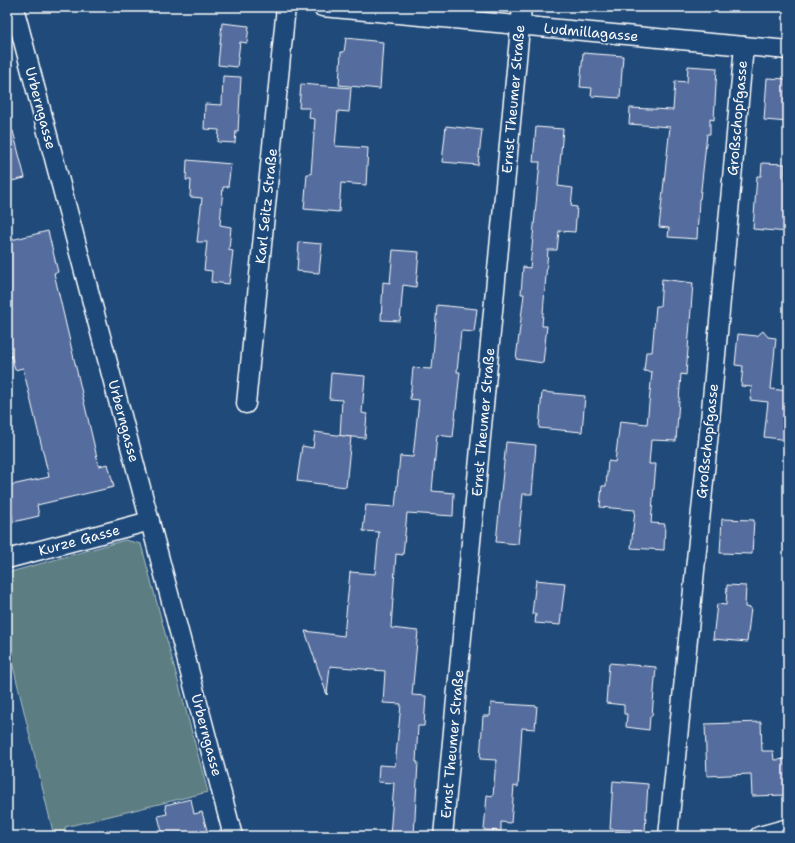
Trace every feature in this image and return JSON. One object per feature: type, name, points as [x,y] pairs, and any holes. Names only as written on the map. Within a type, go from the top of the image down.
[{"type":"street","name":"Urberngasse","points":[[14,7],[233,836]]},
{"type":"street","name":"Karl Seitz Straße","points":[[246,404],[286,7]]},
{"type":"street","name":"Ludmillagasse","points":[[322,7],[788,50]]},
{"type":"street","name":"Ernst Theumer Straße","points":[[444,836],[522,7]]},
{"type":"street","name":"Großschopfgasse","points":[[668,836],[709,432],[744,46]]},
{"type":"street","name":"Kurze Gasse","points":[[7,559],[150,521]]},
{"type":"street","points":[[759,836],[788,828]]},
{"type":"green space","points":[[125,540],[141,544],[208,792],[65,827],[67,836],[54,836],[7,641],[7,573]]},
{"type":"building","points":[[222,23],[249,26],[247,43],[240,42],[237,67],[218,65]]},
{"type":"building","points":[[346,38],[383,42],[380,89],[339,85],[341,52],[344,52]]},
{"type":"building","points":[[583,53],[623,56],[620,98],[591,96],[592,88],[580,87]]},
{"type":"building","points":[[688,66],[717,68],[714,120],[710,119],[710,134],[707,134],[699,199],[697,239],[668,237],[669,228],[659,227],[670,127],[629,124],[630,108],[673,110],[675,81],[687,82]]},
{"type":"building","points":[[223,76],[241,77],[238,131],[236,131],[235,143],[218,142],[219,130],[204,129],[205,104],[222,105]]},
{"type":"building","points":[[767,78],[788,79],[788,122],[764,120]]},
{"type":"building","points":[[301,84],[351,88],[349,112],[338,111],[335,146],[368,148],[366,185],[341,183],[339,212],[304,209],[307,174],[311,174],[315,119],[309,118],[310,108],[299,108]]},
{"type":"building","points":[[446,126],[482,130],[478,165],[442,162]]},
{"type":"building","points":[[536,127],[563,129],[558,186],[573,188],[571,206],[577,207],[575,232],[559,231],[557,250],[548,250],[542,326],[547,326],[543,363],[516,359],[524,294],[521,294],[523,267],[530,268],[540,162],[533,162]]},
{"type":"building","points":[[7,131],[13,131],[25,178],[7,182]]},
{"type":"building","points":[[187,160],[231,164],[228,187],[223,187],[220,225],[231,227],[229,250],[233,251],[229,284],[211,282],[212,271],[204,270],[207,242],[197,242],[202,198],[190,197],[191,180],[186,180]]},
{"type":"building","points":[[762,163],[785,164],[784,179],[788,179],[788,232],[753,229],[757,176],[761,176]]},
{"type":"building","points":[[48,231],[58,272],[54,273],[99,466],[108,464],[114,487],[37,505],[39,516],[13,522],[7,486],[49,477],[23,368],[15,370],[7,338],[7,241]]},
{"type":"building","points":[[299,242],[322,244],[319,273],[297,271]]},
{"type":"building","points":[[393,250],[419,252],[416,287],[403,285],[400,321],[381,320],[383,282],[390,283]]},
{"type":"building","points":[[662,279],[693,283],[686,375],[681,374],[676,441],[651,440],[649,464],[656,464],[651,523],[665,524],[664,550],[631,548],[635,510],[600,507],[602,486],[606,486],[608,461],[615,462],[620,421],[647,424],[652,372],[644,371],[646,352],[652,352],[656,306],[660,306]]},
{"type":"building","points":[[437,305],[477,309],[474,332],[461,331],[457,372],[460,372],[453,437],[437,435],[432,491],[454,493],[453,516],[407,513],[403,555],[396,554],[391,628],[418,631],[412,695],[426,696],[424,726],[418,726],[416,762],[418,762],[414,836],[390,836],[394,783],[378,782],[379,765],[395,766],[401,704],[383,703],[385,671],[330,666],[327,695],[305,631],[344,636],[350,572],[375,574],[379,532],[363,531],[366,505],[395,507],[400,456],[413,457],[419,400],[410,399],[413,368],[432,369]]},
{"type":"building","points":[[763,331],[768,337],[776,338],[771,389],[788,391],[788,440],[764,437],[768,402],[750,400],[752,387],[741,386],[743,366],[735,365],[738,334],[757,336]]},
{"type":"building","points":[[331,373],[365,376],[362,413],[367,414],[365,438],[340,436],[342,400],[329,399]]},
{"type":"building","points":[[542,392],[585,396],[582,432],[539,428]]},
{"type":"building","points":[[315,432],[351,437],[346,487],[297,481],[302,446],[313,448]]},
{"type":"building","points":[[506,442],[536,445],[532,494],[523,494],[518,544],[496,542]]},
{"type":"building","points":[[722,519],[754,520],[752,554],[720,553]]},
{"type":"building","points":[[536,580],[565,583],[560,625],[535,623],[536,614],[532,614]]},
{"type":"building","points":[[727,585],[746,586],[745,607],[751,608],[747,642],[713,639],[717,604],[726,605]]},
{"type":"building","points":[[609,663],[656,667],[652,716],[650,716],[649,730],[626,727],[627,714],[624,714],[624,705],[606,703]]},
{"type":"building","points":[[491,703],[537,706],[535,729],[522,728],[518,787],[514,786],[511,823],[501,822],[501,831],[484,830],[487,795],[493,796],[496,760],[480,759],[483,716],[490,716]]},
{"type":"building","points":[[761,722],[762,751],[773,751],[774,760],[788,759],[788,795],[752,796],[751,774],[707,776],[705,724]]},
{"type":"building","points":[[613,781],[648,784],[645,831],[610,829]]},
{"type":"building","points":[[191,799],[194,814],[202,812],[207,830],[205,831],[206,836],[163,836],[158,816],[167,814],[165,805]]}]
